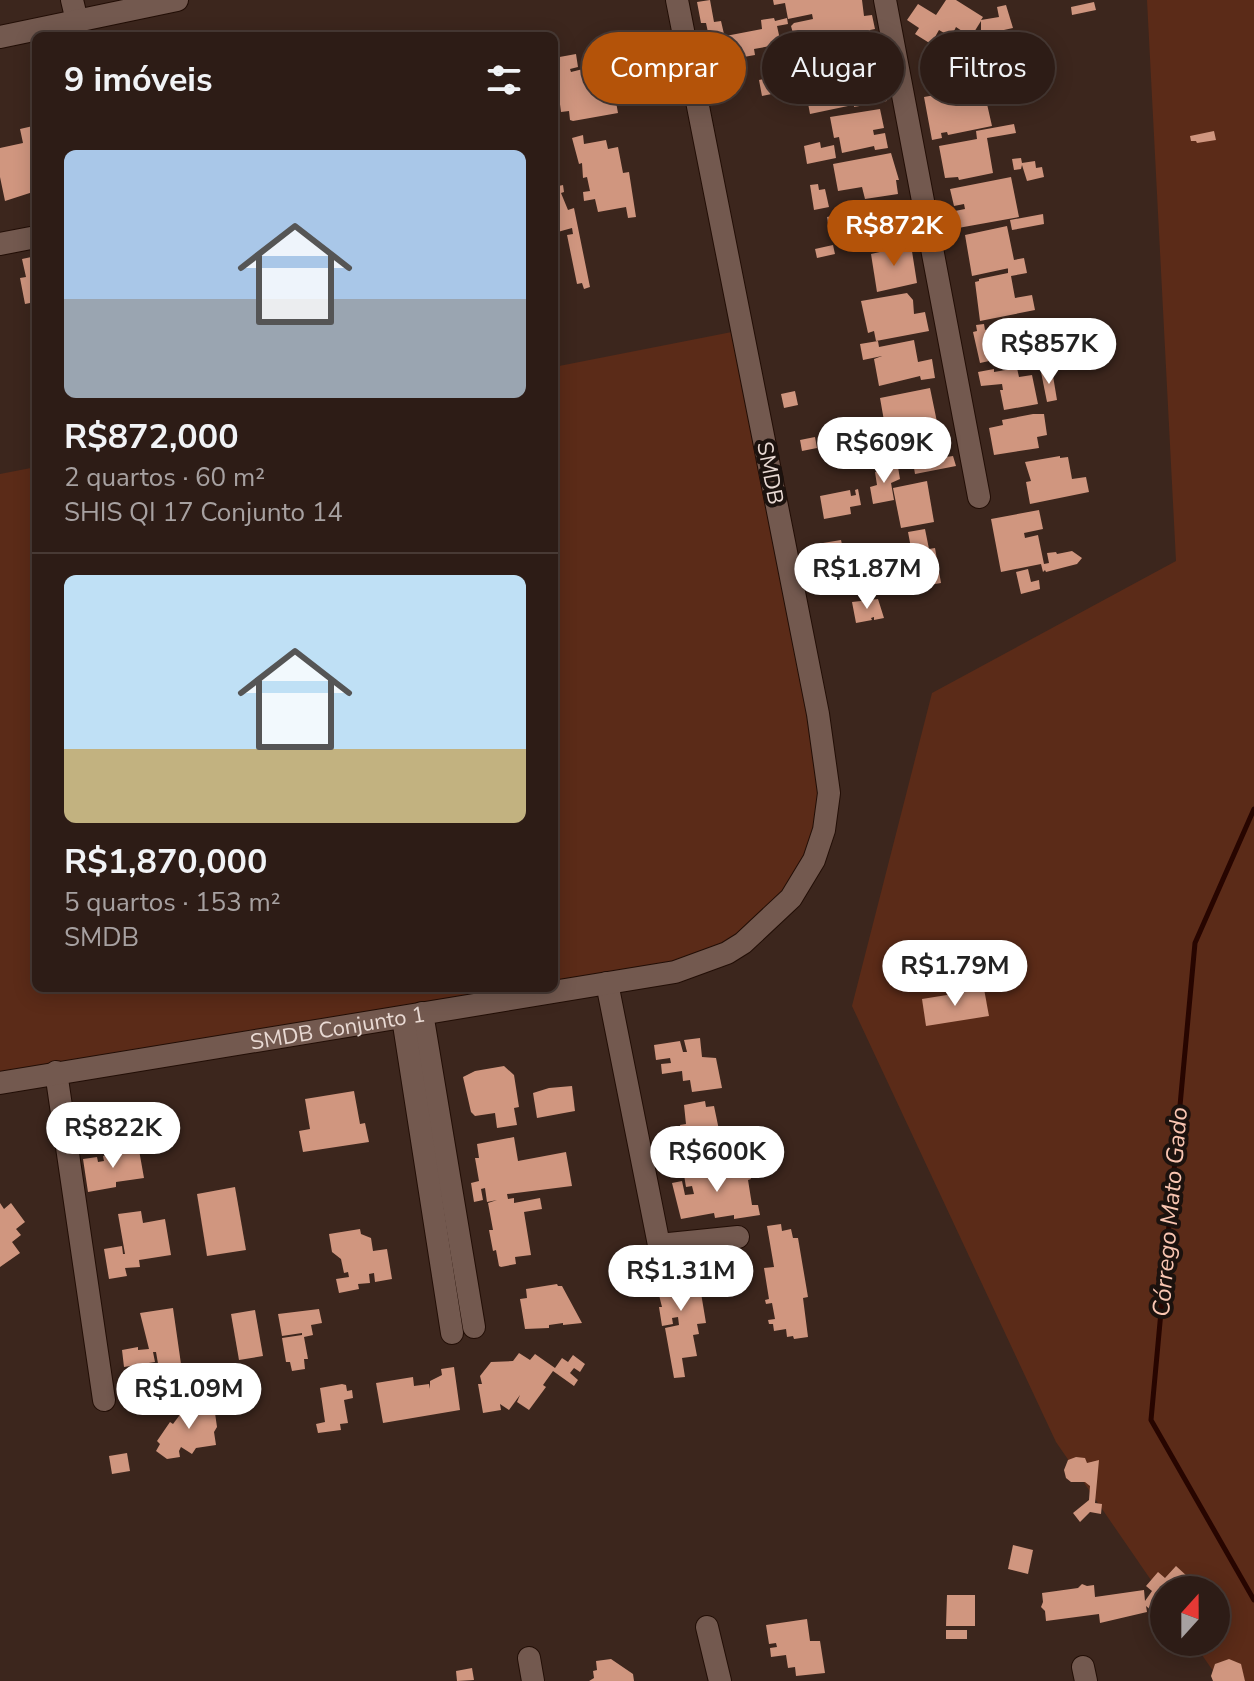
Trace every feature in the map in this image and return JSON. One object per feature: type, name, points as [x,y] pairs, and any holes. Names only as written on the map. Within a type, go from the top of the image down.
[{"type":"street","points":[[0,37],[74,10],[177,0]]},
{"type":"street","name":"SMDB","points":[[675,972],[727,953],[743,943],[791,898],[814,860],[824,830],[829,793],[818,714],[677,0]]},
{"type":"street","points":[[885,0],[979,497]]},
{"type":"street","points":[[0,244],[32,238]]},
{"type":"street","name":"SMDB Conjunto 1","points":[[558,991],[675,972]]},
{"type":"street","points":[[607,983],[659,1245],[738,1237]]},
{"type":"street","name":"SMDB Conjunto 1","points":[[0,1083],[554,992]]},
{"type":"street","points":[[413,1016],[463,1330]]},
{"type":"street","points":[[56,1072],[104,1400]]},
{"type":"street","points":[[707,1627],[720,1681]]},
{"type":"street","points":[[529,1658],[533,1681]]},
{"type":"shaded area","points":[[1147,0],[1254,0],[1254,1681],[1220,1681],[1203,1656],[1230,1656],[1230,1576],[1150,1576],[1150,1579],[1056,1442],[852,1006],[932,693],[1176,561]]},
{"type":"shaded area","points":[[742,330],[829,793],[817,849],[803,879],[781,907],[748,939],[715,958],[675,972],[558,991],[558,366]]},
{"type":"shaded area","points":[[32,468],[32,992],[553,992],[0,1083],[0,474]]},
{"type":"building","points":[[710,0],[714,22],[721,21],[724,32],[708,32],[706,23],[701,23],[697,2]]},
{"type":"building","points":[[773,0],[862,0],[864,16],[872,15],[875,29],[870,32],[793,32],[791,26],[794,23],[813,19],[812,14],[788,19],[785,3],[774,5]]},
{"type":"building","points":[[946,0],[956,0],[983,17],[981,20],[999,17],[997,7],[1006,5],[1013,28],[981,32],[981,21],[974,32],[964,32],[956,27],[954,32],[920,32],[920,37],[915,34],[919,28],[907,20],[918,4],[936,15]]},
{"type":"building","points":[[1094,2],[1096,10],[1072,15],[1071,7]]},
{"type":"building","points":[[787,18],[788,24],[777,26],[778,32],[762,32],[762,48],[754,49],[755,55],[746,57],[746,32],[762,29],[761,20]]},
{"type":"building","points":[[576,54],[578,67],[570,69],[571,72],[582,69],[582,104],[616,104],[618,113],[570,120],[569,111],[561,112],[558,57]]},
{"type":"building","points":[[808,104],[848,104],[848,106],[810,114]]},
{"type":"building","points":[[925,104],[987,104],[992,126],[948,135],[947,132],[941,133],[942,138],[932,140]]},
{"type":"building","points":[[880,109],[884,128],[873,130],[874,135],[885,133],[888,148],[875,150],[874,146],[842,153],[839,137],[834,138],[830,117]]},
{"type":"building","points":[[1014,124],[1016,133],[987,138],[993,173],[959,180],[958,177],[945,178],[939,146],[977,139],[976,131]]},
{"type":"building","points":[[32,126],[32,192],[5,201],[0,177],[0,148],[23,143],[20,129]]},
{"type":"building","points":[[1214,131],[1216,140],[1191,141],[1190,136]]},
{"type":"building","points":[[583,135],[584,144],[606,140],[608,149],[618,147],[623,173],[629,172],[636,217],[628,218],[626,207],[598,212],[595,199],[584,201],[583,192],[590,191],[587,177],[583,178],[582,163],[579,164],[572,138]]},
{"type":"building","points":[[820,142],[821,148],[834,145],[836,158],[807,164],[804,146]]},
{"type":"building","points":[[891,153],[899,180],[896,180],[898,194],[865,199],[862,187],[838,191],[833,164]]},
{"type":"building","points":[[1021,158],[1022,163],[1035,161],[1036,168],[1042,167],[1044,177],[1027,181],[1022,165],[1021,169],[1014,170],[1012,159]]},
{"type":"building","points":[[1011,177],[1019,217],[958,228],[955,211],[965,209],[964,204],[954,206],[950,189]]},
{"type":"building","points":[[818,184],[819,190],[825,189],[829,207],[814,210],[810,185]]},
{"type":"building","points":[[563,185],[564,192],[561,193],[568,210],[574,208],[590,287],[584,289],[582,283],[577,284],[567,235],[573,234],[572,228],[558,232],[558,186]]},
{"type":"building","points":[[900,203],[903,219],[898,220],[899,227],[906,226],[908,238],[873,244],[871,236],[878,232],[841,239],[839,232],[830,234],[827,217],[851,212],[854,227],[859,227],[856,212]]},
{"type":"building","points":[[1043,214],[1044,224],[1012,230],[1010,220]]},
{"type":"building","points":[[1007,226],[1014,260],[1024,258],[1027,273],[1011,276],[1015,298],[1032,295],[1035,310],[980,321],[975,282],[1008,273],[1008,268],[972,276],[965,235]]},
{"type":"building","points":[[833,245],[835,254],[817,258],[815,249]]},
{"type":"building","points":[[911,245],[917,283],[877,292],[871,254]]},
{"type":"building","points":[[32,257],[32,318],[30,303],[25,304],[20,278],[26,277],[22,259]]},
{"type":"building","points":[[907,293],[913,300],[914,314],[925,312],[929,331],[876,341],[874,331],[868,333],[861,301]]},
{"type":"building","points":[[1024,322],[1036,324],[1037,328],[1032,330],[1036,332],[1040,350],[980,363],[973,332],[977,331],[976,325],[984,324],[985,330]]},
{"type":"building","points":[[914,340],[918,362],[932,359],[935,378],[921,380],[920,376],[879,386],[874,359],[882,356],[863,360],[860,344],[878,341],[879,347]]},
{"type":"building","points":[[1017,368],[1019,377],[1032,375],[1038,404],[1004,410],[1000,390],[1003,390],[1002,384],[981,386],[978,372]]},
{"type":"building","points":[[1052,370],[1057,400],[1047,402],[1041,372]]},
{"type":"building","points":[[930,388],[937,422],[890,435],[889,431],[886,432],[880,398]]},
{"type":"building","points":[[795,391],[798,405],[784,408],[781,394]]},
{"type":"building","points":[[1044,414],[1047,435],[1037,437],[1039,448],[994,455],[989,428],[1003,425],[1002,420]]},
{"type":"building","points":[[879,425],[881,436],[858,440],[856,429]]},
{"type":"building","points":[[939,436],[946,457],[953,456],[956,466],[915,474],[911,450],[915,450],[913,441]]},
{"type":"building","points":[[815,437],[817,448],[802,451],[800,440]]},
{"type":"building","points":[[1068,457],[1072,479],[1086,477],[1089,492],[1030,504],[1026,482],[1031,481],[1025,462]]},
{"type":"building","points":[[898,467],[900,479],[891,483],[894,500],[873,504],[870,487],[877,485],[875,472]]},
{"type":"building","points":[[927,481],[934,522],[901,528],[893,488]]},
{"type":"building","points":[[858,489],[861,505],[850,507],[851,514],[824,519],[820,496],[850,490],[851,496],[856,495],[855,490]]},
{"type":"building","points":[[1039,510],[1043,529],[1024,533],[1025,538],[1038,535],[1044,564],[1049,563],[1047,553],[1072,551],[1082,558],[1077,564],[1046,572],[1043,572],[1041,564],[1001,572],[991,519]]},
{"type":"building","points":[[925,529],[929,549],[935,548],[941,583],[900,590],[893,553],[906,548],[906,551],[916,549],[911,548],[908,532]]},
{"type":"building","points":[[841,540],[844,553],[825,556],[823,543]]},
{"type":"building","points":[[882,552],[885,566],[873,568],[871,554]]},
{"type":"building","points":[[1028,569],[1031,582],[1039,580],[1040,589],[1021,594],[1016,572]]},
{"type":"building","points":[[878,599],[884,618],[874,620],[874,617],[856,623],[852,602]]},
{"type":"building","points":[[984,989],[989,1016],[926,1026],[922,999]]},
{"type":"building","points":[[700,1038],[702,1057],[716,1058],[722,1088],[692,1092],[690,1080],[683,1081],[682,1071],[662,1074],[661,1064],[671,1063],[670,1058],[656,1060],[654,1045],[680,1041],[683,1052],[687,1052],[684,1040]]},
{"type":"building","points":[[504,1066],[514,1075],[519,1107],[514,1108],[517,1125],[497,1128],[495,1113],[475,1116],[471,1112],[463,1077],[475,1071]]},
{"type":"building","points":[[572,1086],[575,1111],[537,1118],[533,1093]]},
{"type":"building","points":[[354,1091],[360,1124],[365,1123],[369,1142],[303,1152],[299,1131],[310,1129],[305,1099]]},
{"type":"building","points":[[705,1101],[706,1107],[714,1106],[719,1130],[735,1127],[737,1137],[742,1136],[744,1147],[704,1155],[688,1152],[688,1155],[664,1159],[660,1132],[673,1129],[674,1136],[682,1134],[680,1125],[686,1124],[684,1105]]},
{"type":"building","points":[[514,1137],[518,1161],[566,1152],[572,1186],[507,1194],[508,1199],[514,1198],[514,1203],[540,1198],[542,1209],[524,1212],[531,1255],[515,1257],[516,1264],[501,1267],[496,1250],[493,1251],[489,1230],[493,1230],[488,1203],[497,1200],[487,1202],[485,1188],[481,1189],[483,1200],[474,1202],[471,1183],[479,1181],[475,1158],[479,1158],[477,1144]]},
{"type":"building","points":[[127,1147],[128,1152],[139,1150],[144,1178],[116,1182],[116,1187],[88,1192],[83,1159],[97,1157],[98,1162],[104,1161],[103,1156],[120,1153],[119,1148]]},
{"type":"building","points":[[749,1164],[752,1205],[758,1205],[760,1215],[734,1219],[734,1215],[715,1218],[714,1213],[681,1219],[672,1183],[682,1181],[685,1195],[694,1194],[692,1186],[686,1187],[684,1175]]},
{"type":"building","points":[[235,1187],[246,1250],[207,1256],[197,1194]]},
{"type":"building","points":[[0,1203],[4,1209],[11,1203],[25,1222],[16,1229],[21,1235],[12,1242],[20,1253],[0,1267]]},
{"type":"building","points":[[141,1211],[143,1223],[165,1219],[171,1255],[139,1260],[140,1267],[125,1268],[127,1276],[109,1279],[104,1249],[122,1246],[125,1254],[118,1214]]},
{"type":"building","points":[[781,1224],[782,1231],[791,1229],[793,1238],[798,1238],[808,1297],[803,1298],[808,1337],[787,1337],[786,1329],[774,1331],[773,1324],[769,1324],[768,1320],[775,1319],[772,1303],[766,1304],[765,1300],[769,1299],[764,1268],[774,1267],[767,1226]]},
{"type":"building","points":[[360,1229],[361,1234],[371,1238],[373,1251],[387,1249],[392,1279],[375,1282],[374,1273],[369,1274],[370,1283],[358,1284],[359,1289],[339,1293],[336,1279],[349,1277],[348,1272],[344,1273],[341,1259],[332,1252],[329,1234]]},
{"type":"building","points":[[700,1265],[702,1274],[698,1275],[706,1323],[697,1324],[699,1334],[693,1335],[697,1356],[682,1358],[685,1377],[674,1378],[665,1328],[679,1325],[678,1317],[672,1318],[673,1324],[662,1326],[659,1307],[662,1307],[654,1275],[671,1272],[672,1278],[680,1276],[678,1268]]},
{"type":"building","points":[[557,1284],[562,1286],[582,1323],[525,1329],[520,1299],[527,1298],[526,1289]]},
{"type":"building","points":[[173,1308],[182,1371],[160,1375],[156,1352],[153,1352],[155,1362],[124,1367],[122,1350],[138,1347],[138,1350],[149,1349],[140,1313]]},
{"type":"building","points":[[319,1309],[322,1323],[311,1325],[313,1335],[304,1337],[308,1359],[304,1359],[305,1369],[292,1371],[290,1362],[286,1362],[282,1338],[302,1333],[282,1336],[278,1314]]},
{"type":"building","points":[[255,1310],[263,1356],[239,1360],[231,1314]]},
{"type":"building","points":[[519,1353],[530,1360],[535,1354],[555,1368],[562,1358],[568,1362],[573,1355],[585,1364],[580,1372],[574,1368],[570,1373],[578,1380],[574,1386],[553,1371],[543,1385],[546,1387],[529,1410],[517,1402],[520,1395],[509,1410],[500,1404],[501,1410],[483,1413],[478,1384],[482,1384],[480,1376],[491,1362],[513,1361]]},
{"type":"building","points":[[454,1367],[460,1410],[383,1423],[376,1383],[413,1377],[414,1386],[429,1384],[430,1389],[430,1381],[442,1375],[441,1369]]},
{"type":"building","points":[[346,1385],[347,1391],[352,1390],[353,1398],[344,1400],[348,1423],[340,1424],[341,1430],[318,1433],[316,1424],[325,1422],[320,1388]]},
{"type":"building","points":[[209,1402],[210,1407],[214,1406],[216,1445],[196,1448],[192,1454],[181,1447],[180,1457],[167,1459],[156,1451],[160,1444],[157,1441],[170,1422],[173,1424],[179,1416],[178,1409]]},
{"type":"building","points":[[127,1453],[130,1471],[112,1474],[109,1456]]},
{"type":"building","points":[[1085,1458],[1087,1463],[1099,1460],[1095,1503],[1102,1504],[1101,1514],[1090,1512],[1080,1522],[1073,1513],[1089,1500],[1090,1486],[1085,1482],[1071,1482],[1064,1470],[1068,1460]]},
{"type":"building","points":[[1013,1545],[1033,1550],[1028,1574],[1008,1569]]},
{"type":"building","points":[[1176,1566],[1187,1576],[1167,1576]]},
{"type":"building","points":[[1082,1584],[1094,1585],[1095,1597],[1144,1590],[1145,1601],[1150,1594],[1150,1609],[1146,1606],[1147,1612],[1100,1623],[1099,1614],[1046,1621],[1045,1611],[1041,1607],[1042,1593],[1078,1588]]},
{"type":"building","points":[[947,1595],[975,1595],[975,1626],[946,1626]]},
{"type":"building","points":[[807,1619],[810,1641],[820,1641],[825,1673],[796,1676],[795,1667],[788,1668],[786,1655],[771,1657],[770,1648],[777,1647],[776,1643],[769,1644],[766,1625]]},
{"type":"building","points":[[946,1630],[967,1630],[967,1639],[946,1639]]},
{"type":"building","points":[[611,1659],[633,1674],[634,1681],[589,1681],[594,1678],[593,1671],[597,1670],[596,1661]]},
{"type":"building","points":[[1229,1659],[1241,1664],[1245,1681],[1213,1681],[1211,1676],[1215,1664]]},
{"type":"building","points":[[472,1668],[474,1680],[457,1681],[456,1671]]},
{"type":"waterway","name":"Córrego Mato Gado","points":[[1254,809],[1195,943],[1151,1420],[1254,1600]]}]
